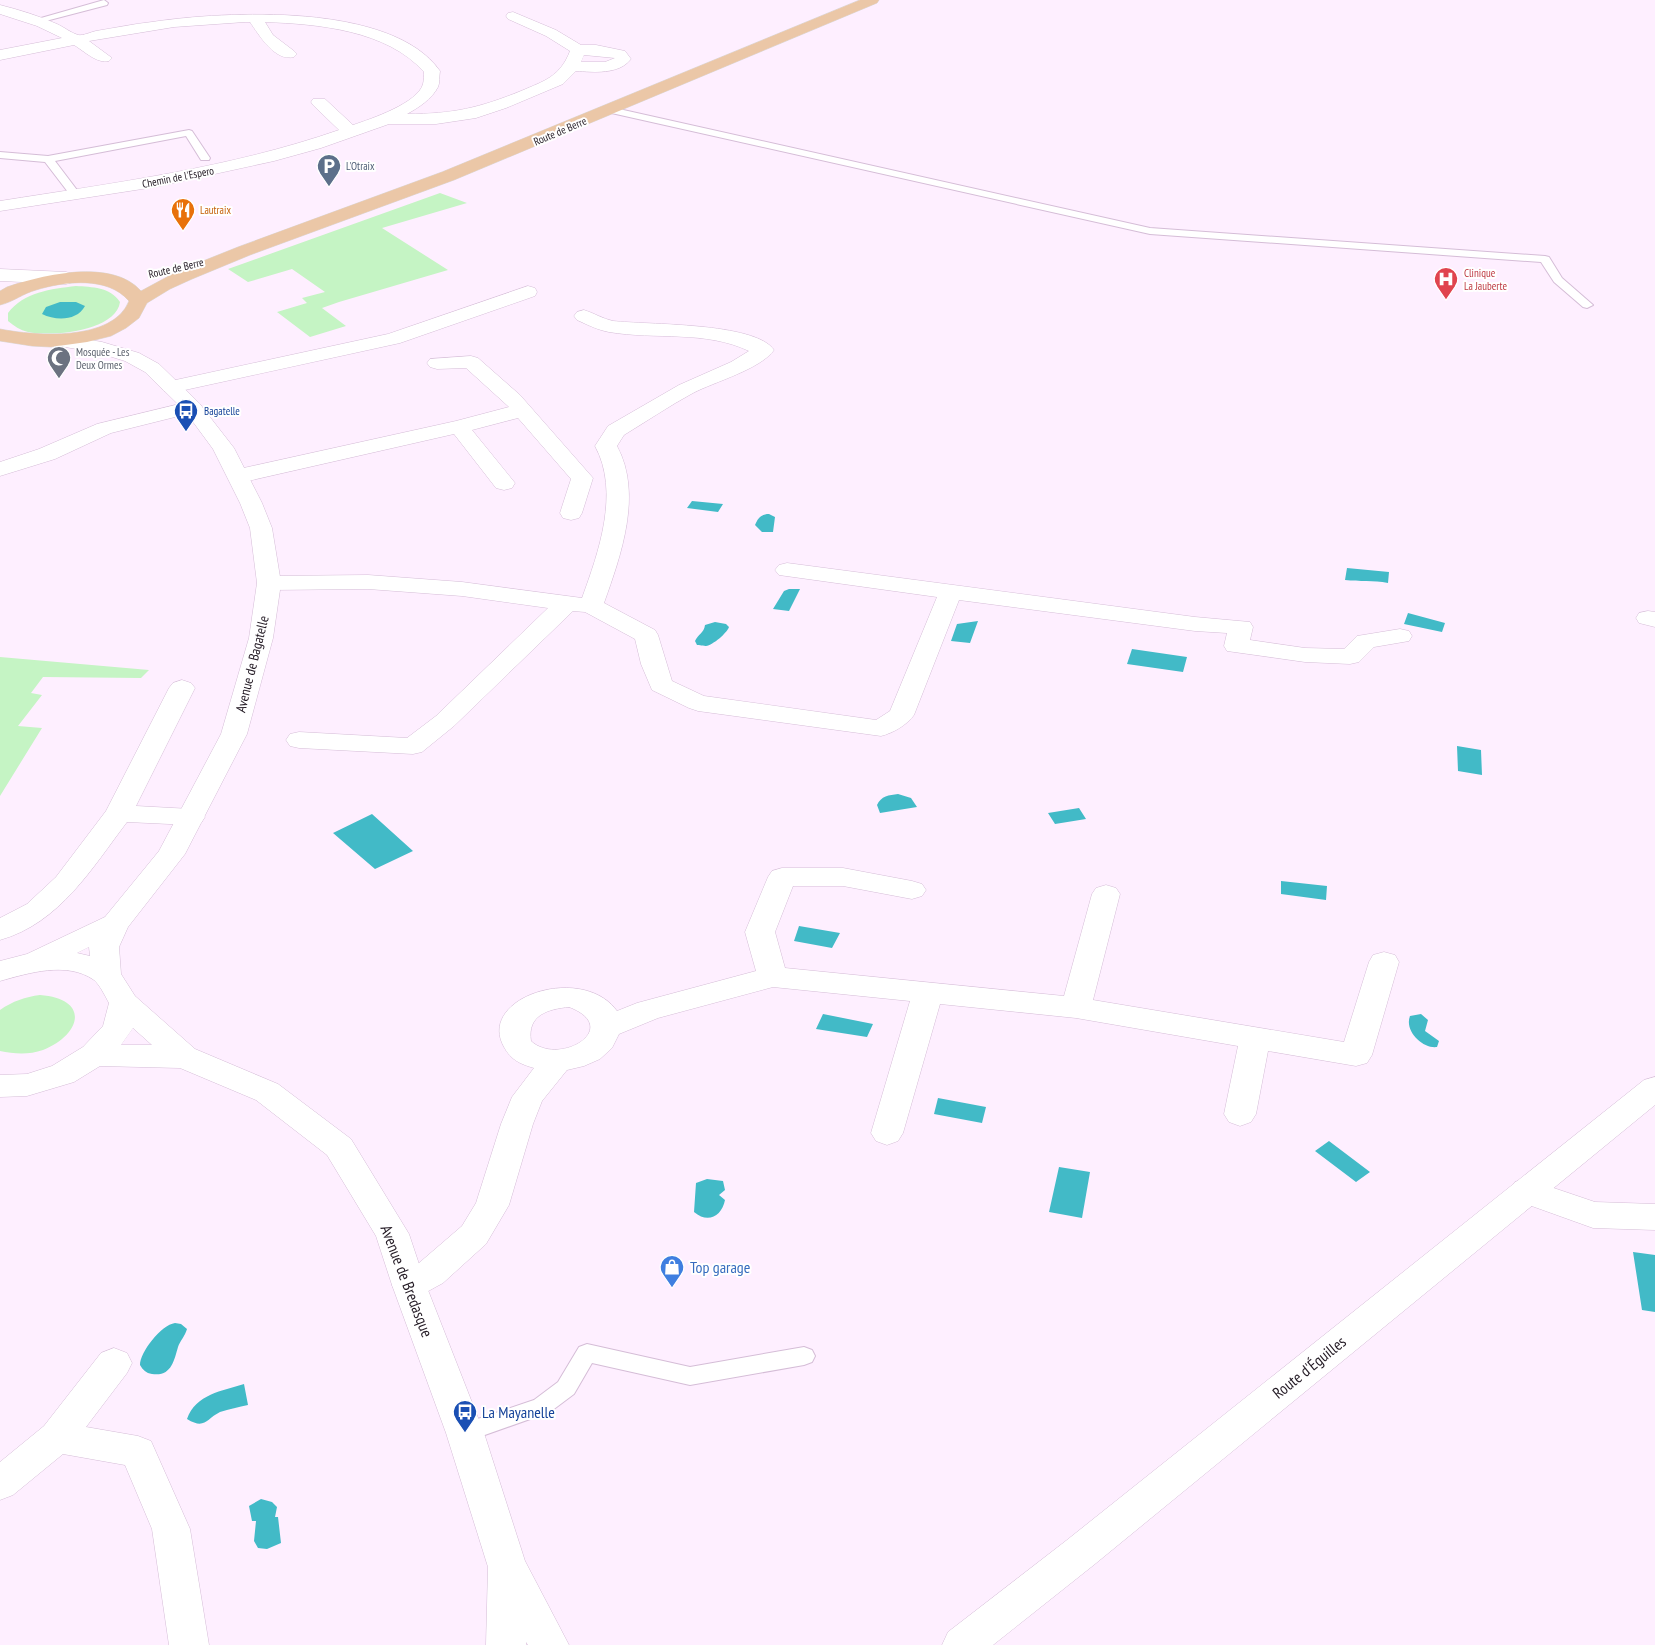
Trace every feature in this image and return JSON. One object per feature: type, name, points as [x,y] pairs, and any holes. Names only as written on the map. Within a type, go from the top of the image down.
[{"type":"main road","name":"Route de Berre","points":[[139,300],[166,283],[244,251],[448,176],[872,0]]},
{"type":"main road","name":"Route de Berre","points":[[107,280],[142,276],[244,251]]},
{"type":"main road","points":[[0,299],[21,288],[66,278],[107,280],[124,284],[134,292],[139,300],[133,313],[117,325],[91,335],[61,341],[20,340],[0,343]]},
{"type":"main road","points":[[0,335],[20,340]]},
{"type":"street","points":[[0,8],[38,20],[80,40],[104,58]]},
{"type":"street","points":[[253,12],[268,38],[289,54]]},
{"type":"street","name":"Chemin de l'Espero","points":[[0,54],[163,24],[234,18],[253,12],[347,27],[376,35],[404,46],[424,60],[432,71],[431,86],[415,103],[387,119],[351,132],[274,156],[155,182],[0,206]]},
{"type":"street","points":[[514,16],[551,32],[578,50],[611,51],[620,54],[623,59],[616,65],[604,67],[572,66]]},
{"type":"street","name":"Chemin de l'Espero","points":[[387,119],[436,119],[476,113],[500,105],[557,81],[572,66],[578,50]]},
{"type":"street","points":[[319,102],[351,132]]},
{"type":"street","name":"Chemin de l'Espero","points":[[415,103],[476,113]]},
{"type":"street","points":[[1,279],[66,278]]},
{"type":"street","points":[[172,386],[393,339],[528,292]]},
{"type":"street","points":[[584,316],[607,325],[715,334],[749,342],[764,350],[738,366],[686,389],[616,430],[606,446],[614,459],[618,480],[615,522],[604,569],[591,606]]},
{"type":"street","name":"Avenue de Bagatelle","points":[[117,325],[120,340],[132,357]]},
{"type":"street","name":"Avenue de Bagatelle","points":[[61,341],[102,348],[132,357],[152,368],[192,407],[223,448],[239,476],[261,528],[269,583],[261,638],[234,734],[172,854],[115,924],[104,947],[106,974]]},
{"type":"street","points":[[437,363],[472,362],[513,399],[582,478],[571,514]]},
{"type":"street","points":[[0,468],[47,454],[104,428],[192,407]]},
{"type":"street","points":[[239,476],[459,427],[522,410]]},
{"type":"street","points":[[459,427],[504,484]]},
{"type":"street","points":[[786,570],[1195,624],[1241,627],[1236,646],[1305,655],[1350,656],[1366,641],[1400,636]]},
{"type":"street","points":[[269,583],[368,582],[462,589],[591,606],[646,635],[653,664],[661,685],[698,703],[881,728],[901,715],[951,591]]},
{"type":"street","points":[[298,740],[413,746],[445,721],[566,604]]},
{"type":"street","points":[[0,930],[37,911],[66,883],[119,813],[182,688]]},
{"type":"street","points":[[119,813],[191,817]]},
{"type":"street","points":[[773,977],[760,932],[782,877],[842,877],[912,890]]},
{"type":"street","points":[[1076,1008],[1106,894]]},
{"type":"street","name":"Avenue de Bagatelle","points":[[31,962],[115,924]]},
{"type":"street","points":[[0,971],[31,962],[60,960],[86,965],[106,974]]},
{"type":"street","points":[[607,1028],[648,1010],[773,977],[1076,1008],[1356,1055],[1384,962]]},
{"type":"street","name":"Avenue de Bredasque","points":[[106,974],[124,1003],[184,1056],[267,1092],[339,1147],[392,1234],[409,1285],[465,1433],[507,1565],[549,1645]]},
{"type":"street","points":[[887,1134],[928,993]]},
{"type":"street","points":[[528,1097],[526,1071],[514,1037],[514,1026],[520,1016],[529,1008],[542,1001],[556,998],[571,998],[648,1010]]},
{"type":"street","points":[[518,1046],[528,1055],[542,1060],[557,1061],[586,1055],[604,1037],[607,1028],[606,1019],[602,1011],[585,1000]]},
{"type":"street","points":[[0,1099],[14,1085],[63,1074],[94,1055],[117,1030],[124,1003]]},
{"type":"street","points":[[1240,1114],[1255,1038]]},
{"type":"street","name":"Avenue de Bredasque","points":[[94,1055],[184,1056]]},
{"type":"street","points":[[409,1285],[431,1273],[474,1236],[492,1205],[517,1124],[528,1097],[557,1061]]},
{"type":"street","name":"Route d'Éguilles","points":[[962,1645],[1081,1552],[1655,1088]]},
{"type":"street","points":[[1527,1191],[1594,1215],[1655,1217]]},
{"type":"street","points":[[0,1484],[57,1437],[114,1363]]},
{"type":"street","points":[[57,1437],[138,1452],[171,1529],[189,1645]]},
{"type":"street","name":"Avenue de Bredasque","points":[[506,1645],[507,1565]]},
{"type":"lane","points":[[38,20],[104,3]]},
{"type":"lane","points":[[610,110],[1071,215],[1150,231],[1545,259],[1558,280],[1587,305]]},
{"type":"lane","points":[[0,155],[48,159],[189,133],[204,158]]},
{"type":"lane","points":[[48,159],[75,194]]},
{"type":"lane","points":[[465,1433],[542,1406],[566,1388],[587,1354],[690,1376],[804,1356]]},
{"type":"green space","points":[[440,193],[467,203],[382,228],[448,270],[322,308],[346,326],[310,337],[277,312],[307,303],[302,298],[325,292],[292,269],[248,282],[228,269]]},
{"type":"green space","points":[[76,286],[100,289],[111,293],[120,302],[116,312],[107,320],[95,326],[82,330],[52,334],[28,332],[17,328],[8,321],[8,313],[22,300],[48,290]]},
{"type":"green space","points":[[0,657],[149,670],[141,678],[43,677],[31,693],[42,695],[18,726],[42,728],[0,796]]},
{"type":"green space","points":[[40,995],[56,998],[67,1003],[73,1010],[75,1018],[66,1036],[43,1050],[32,1053],[22,1054],[0,1051],[0,1010],[19,1000]]},
{"type":"water","points":[[60,302],[76,302],[85,306],[77,315],[72,317],[54,318],[42,314],[46,307]]},
{"type":"water","points":[[692,501],[723,504],[718,512],[687,508]]},
{"type":"water","points":[[769,514],[775,517],[773,532],[762,532],[755,525],[760,517]]},
{"type":"water","points":[[1347,568],[1389,572],[1388,583],[1345,580]]},
{"type":"water","points":[[800,589],[789,611],[773,609],[784,591]]},
{"type":"water","points":[[1408,613],[1445,623],[1442,632],[1404,624]]},
{"type":"water","points":[[978,621],[970,643],[951,641],[957,624]]},
{"type":"water","points":[[715,622],[726,624],[729,627],[723,635],[712,643],[706,646],[697,645],[695,641],[705,625]]},
{"type":"water","points":[[1132,649],[1187,657],[1183,672],[1127,664]]},
{"type":"water","points":[[1457,746],[1481,750],[1482,775],[1458,771]]},
{"type":"water","points":[[898,794],[911,798],[917,807],[880,813],[877,805],[881,800]]},
{"type":"water","points":[[1079,808],[1086,819],[1055,824],[1048,813]]},
{"type":"water","points":[[372,814],[413,851],[375,869],[333,833]]},
{"type":"water","points":[[1281,881],[1327,886],[1326,900],[1281,894]]},
{"type":"water","points":[[799,926],[840,933],[832,948],[794,941]]},
{"type":"water","points":[[823,1014],[873,1024],[867,1037],[816,1029]]},
{"type":"water","points":[[1421,1014],[1428,1020],[1425,1031],[1439,1041],[1437,1047],[1426,1045],[1412,1033],[1409,1022],[1410,1016]]},
{"type":"water","points":[[938,1098],[986,1107],[982,1123],[934,1114]]},
{"type":"water","points":[[1329,1141],[1370,1172],[1356,1182],[1315,1151]]},
{"type":"water","points":[[1059,1167],[1090,1172],[1082,1218],[1049,1212]]},
{"type":"water","points":[[707,1179],[723,1181],[725,1190],[719,1195],[725,1200],[721,1210],[718,1214],[709,1218],[699,1216],[694,1212],[696,1183]]},
{"type":"water","points":[[1633,1252],[1655,1255],[1655,1312],[1642,1310]]},
{"type":"water","points":[[181,1324],[187,1329],[171,1367],[164,1373],[152,1374],[146,1372],[140,1365],[147,1347],[158,1334],[169,1325]]},
{"type":"water","points":[[244,1384],[248,1405],[220,1412],[205,1422],[198,1424],[187,1419],[191,1411],[203,1399]]},
{"type":"water","points":[[261,1499],[272,1502],[277,1507],[275,1517],[278,1517],[281,1543],[267,1549],[258,1548],[254,1541],[256,1521],[252,1521],[249,1506]]},
{"type":"place","name":"L'Otraix","points":[[329,187]]},
{"type":"place","name":"Lautraix","points":[[183,231]]},
{"type":"place","name":"Clinique La Jauberte","points":[[1446,300]]},
{"type":"place","name":"Mosquée - Les Deux Ormes","points":[[59,379]]},
{"type":"place","name":"Bagatelle","points":[[186,432]]},
{"type":"place","name":"Top garage","points":[[672,1288]]},
{"type":"place","name":"La Mayanelle","points":[[465,1433]]}]
